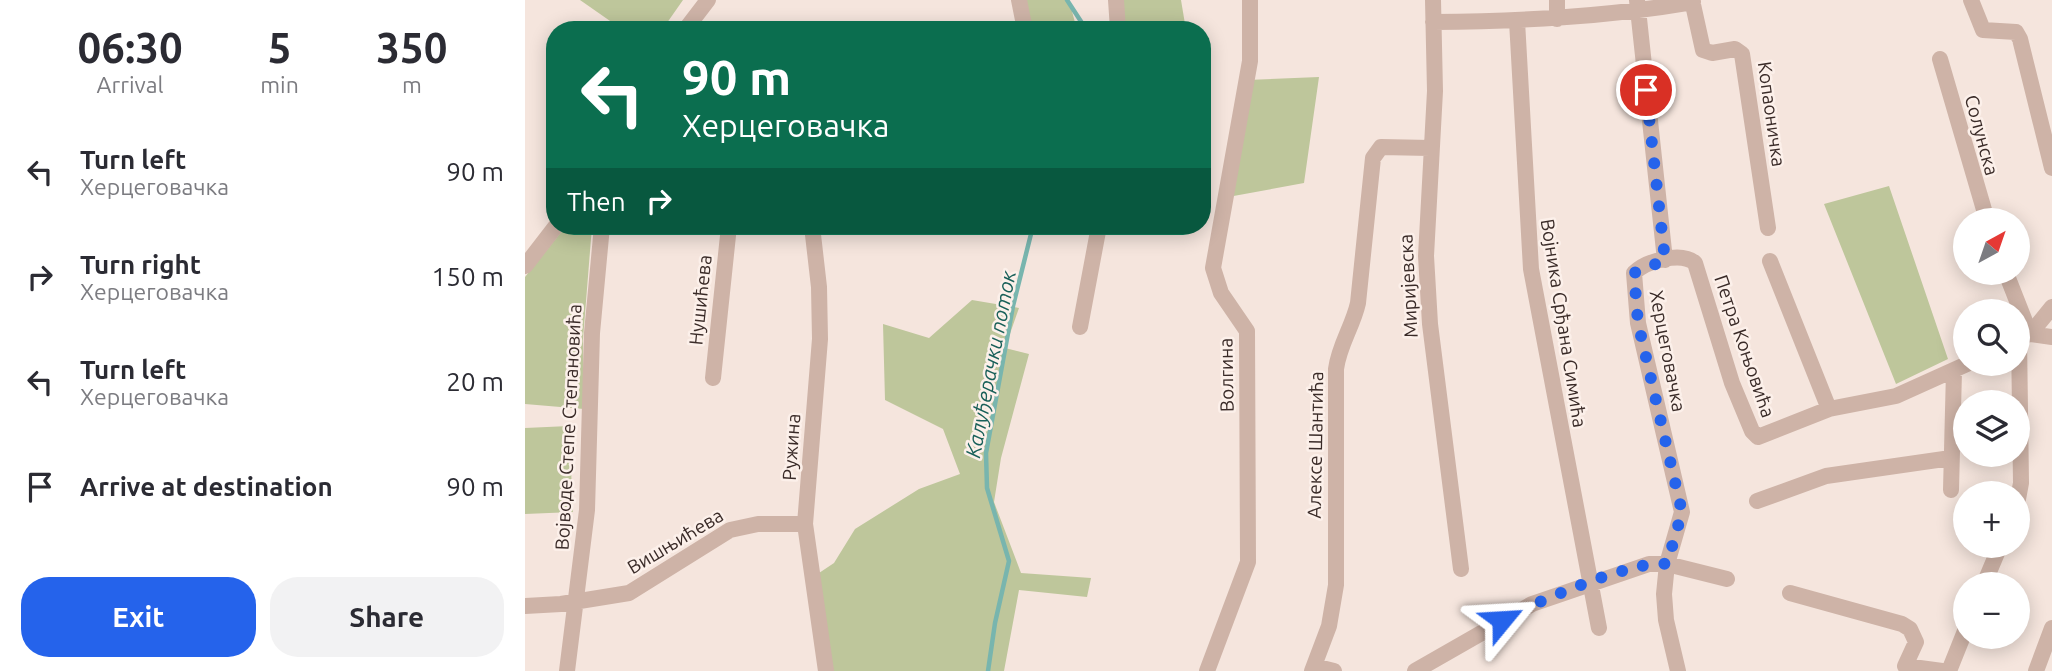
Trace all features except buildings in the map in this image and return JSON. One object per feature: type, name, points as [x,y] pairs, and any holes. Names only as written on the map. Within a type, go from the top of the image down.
[{"type":"street","points":[[692,21],[708,0]]},
{"type":"street","points":[[1019,0],[1023,21]]},
{"type":"street","points":[[1116,0],[1117,21]]},
{"type":"street","name":"Волгина","points":[[1207,671],[1248,562],[1247,331],[1221,293],[1213,268],[1250,61],[1250,0]]},
{"type":"street","name":"Миријевска","points":[[1433,0],[1435,91],[1426,219],[1430,324],[1461,569]]},
{"type":"street","points":[[1557,0],[1557,19]]},
{"type":"street","points":[[1971,0],[1983,30],[2010,30],[2016,32],[2020,39],[2052,169]]},
{"type":"street","name":"Копаоничка","points":[[1433,22],[1557,19],[1637,6],[1692,1],[1703,50],[1712,52],[1735,49],[1742,54],[1768,228]]},
{"type":"street","points":[[1637,6],[1665,260]]},
{"type":"street","name":"Војника Срђана Симића","points":[[1517,21],[1531,269],[1598,628]]},
{"type":"street","name":"Солунска","points":[[1940,60],[1983,208]]},
{"type":"street","name":"Алексе Шантића","points":[[1313,668],[1335,603],[1336,369],[1341,343],[1352,323],[1357,303],[1373,158],[1381,146],[1430,148]]},
{"type":"street","points":[[525,265],[549,235]]},
{"type":"street","name":"Војводе Степе Степановића","points":[[568,671],[587,510],[592,333],[601,235]]},
{"type":"street","name":"Нушићева","points":[[713,378],[728,235]]},
{"type":"street","name":"Ружина","points":[[813,235],[819,287],[820,339],[805,524],[826,671]]},
{"type":"street","points":[[1080,327],[1097,235]]},
{"type":"street","name":"Петра Коњовића","points":[[1665,260],[1683,257],[1695,263],[1732,383],[1755,435],[1766,436],[1829,409],[1896,396],[1953,371]]},
{"type":"street","name":"Херцеговачка","points":[[1665,260],[1639,269],[1634,273],[1634,280],[1638,323],[1682,512],[1667,564],[1664,607],[1678,671]]},
{"type":"street","points":[[1770,261],[1829,409]]},
{"type":"street","points":[[2030,328],[2052,307]]},
{"type":"street","points":[[2030,336],[2052,337]]},
{"type":"street","points":[[1951,490],[1951,458],[1960,376]]},
{"type":"street","points":[[2021,481],[2022,376]]},
{"type":"street","points":[[1757,501],[1826,476],[1951,458]]},
{"type":"street","name":"Вишњићева","points":[[525,606],[629,593],[730,530],[758,524],[805,524]]},
{"type":"street","points":[[1415,671],[1518,611],[1649,564],[1667,564],[1727,579]]},
{"type":"street","points":[[1790,593],[1910,629],[1916,642],[1903,669],[1942,671]]},
{"type":"street","points":[[2036,671],[2052,628]]},
{"type":"street","points":[[1949,671],[1958,649]]},
{"type":"street","points":[[1313,668],[1334,671]]},
{"type":"green space","points":[[580,0],[683,0],[668,21],[610,21]]},
{"type":"green space","points":[[1025,0],[1069,0],[1075,21],[1028,21]]},
{"type":"green space","points":[[1124,0],[1181,0],[1184,21],[1123,21]]},
{"type":"green space","points":[[1319,77],[1304,183],[1228,197],[1247,80]]},
{"type":"green space","points":[[1889,186],[1948,359],[1896,384],[1824,204]]},
{"type":"green space","points":[[559,235],[591,235],[583,339],[584,409],[525,404],[525,277]]},
{"type":"green space","points":[[972,300],[1019,308],[1005,348],[1029,354],[1001,458],[994,502],[1021,573],[1091,578],[1087,597],[1019,590],[1004,671],[826,671],[813,577],[834,563],[855,529],[919,489],[960,474],[943,429],[885,400],[883,324],[929,338]]},
{"type":"green space","points":[[569,426],[573,512],[525,514],[525,428]]},
{"type":"waterway","name":"Калуђерачки поток","points":[[1067,0],[1081,21]]},
{"type":"waterway","name":"Калуђерачки поток","points":[[988,671],[995,623],[1009,561],[987,488],[986,453],[1013,306],[1031,235]]},
{"type":"route","points":[[1502,620],[1532,604],[1589,584],[1649,564],[1667,564],[1682,521],[1638,323],[1634,280],[1634,273],[1639,269],[1665,260],[1646,90]]}]
